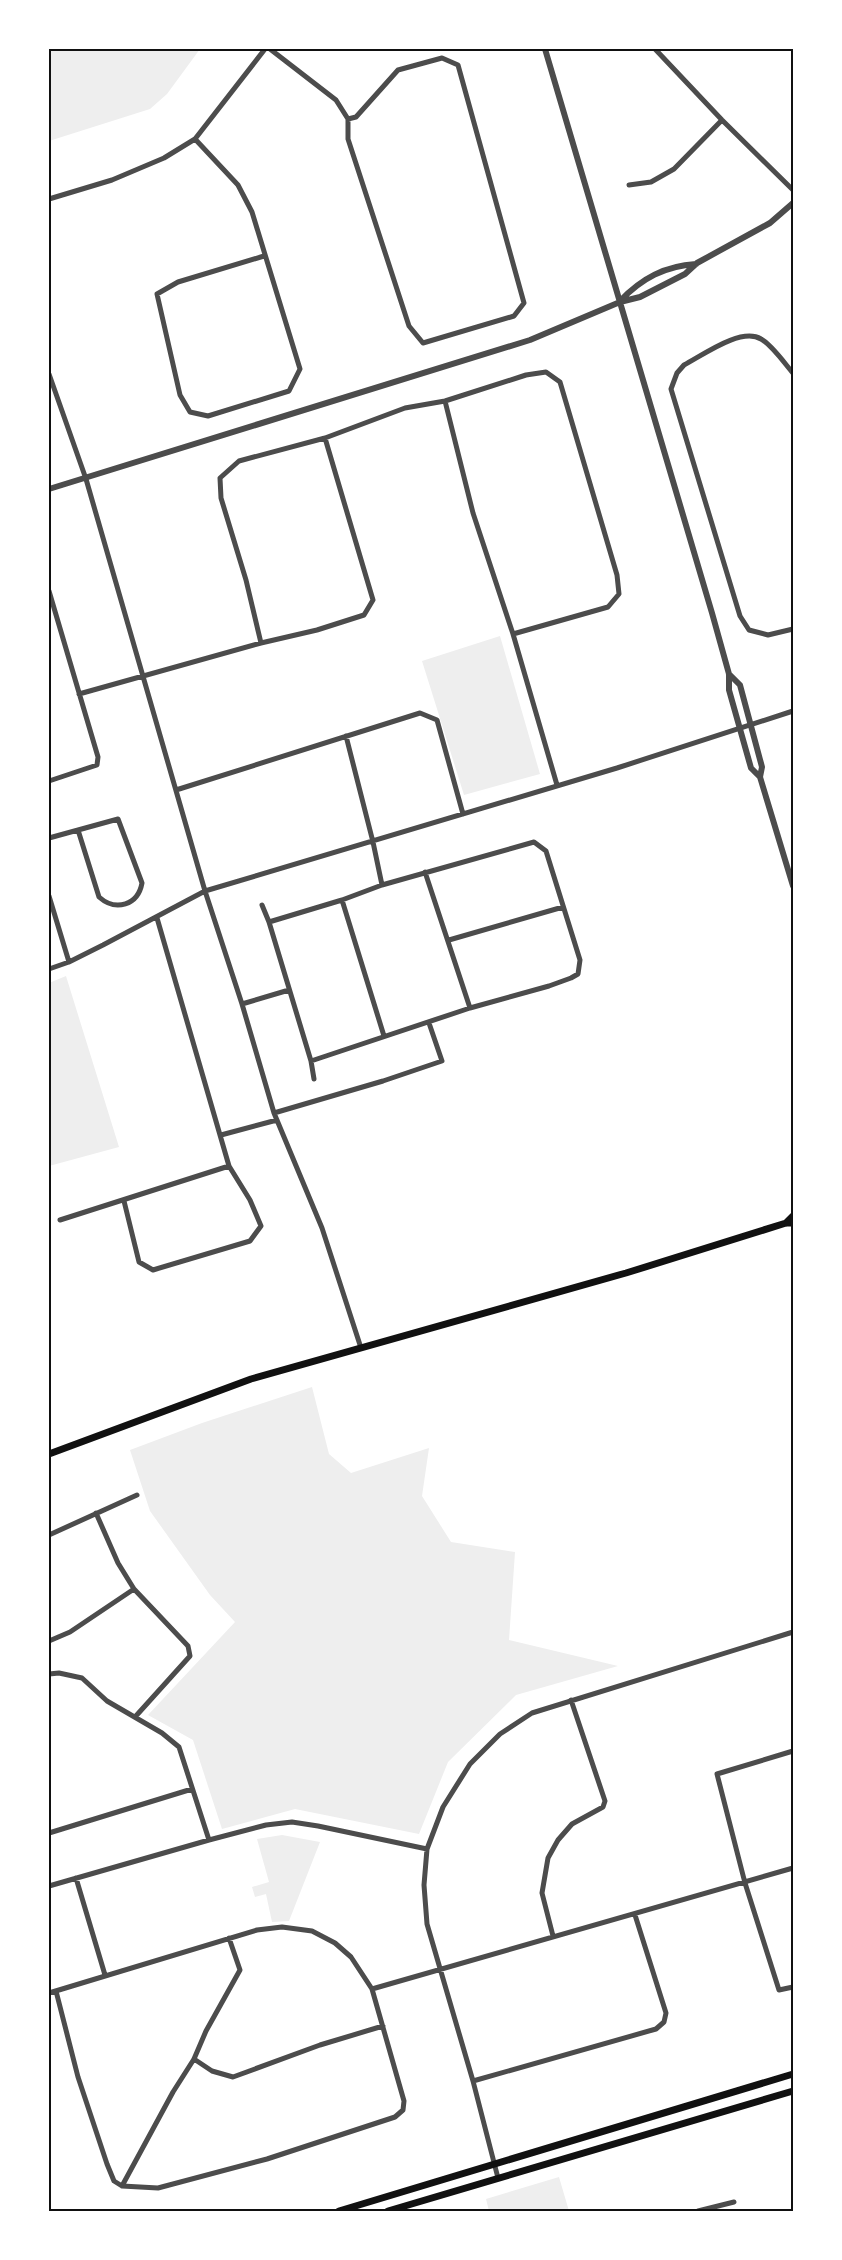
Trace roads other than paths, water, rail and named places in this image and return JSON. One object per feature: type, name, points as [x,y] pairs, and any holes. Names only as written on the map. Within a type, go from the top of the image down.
[{"type":"main road","points":[[49,1454],[251,1379],[618,1275],[790,1223],[793,1216]]},
{"type":"main road","points":[[339,2211],[793,2074]]},
{"type":"main road","points":[[388,2211],[793,2091]]},
{"type":"street","points":[[49,199],[112,180],[164,158],[195,138],[265,49]]},
{"type":"street","points":[[270,49],[336,100],[348,119],[348,139],[409,326],[423,343],[514,316],[524,303],[458,65],[442,58],[398,70],[356,117],[348,119]]},
{"type":"street","points":[[545,49],[729,674],[729,690],[750,768],[760,777]]},
{"type":"street","points":[[655,49],[722,120],[793,190]]},
{"type":"street","points":[[629,185],[651,182],[674,169],[722,120]]},
{"type":"street","points":[[195,138],[238,185],[252,212],[300,368],[289,391],[208,416],[190,412],[180,395],[157,294],[178,282],[264,256]]},
{"type":"street","points":[[49,489],[530,340],[620,302],[640,297],[685,274],[697,264],[770,223],[793,203]]},
{"type":"street","points":[[620,302],[635,285],[643,281],[674,266],[697,264]]},
{"type":"street","points":[[793,374],[762,340],[750,335],[739,336],[684,365],[677,373],[671,389],[740,616],[749,630],[768,635],[793,628]]},
{"type":"street","points":[[261,643],[246,580],[221,498],[220,478],[238,461],[325,438],[405,408],[445,401],[526,376],[546,372],[560,382],[614,566],[619,594],[608,607],[513,634]]},
{"type":"street","points":[[49,374],[86,479],[205,892],[242,1004],[274,1113],[322,1228],[361,1348]]},
{"type":"street","points":[[445,401],[473,513],[513,634],[557,785]]},
{"type":"street","points":[[79,694],[261,643],[317,630],[364,615],[373,600],[325,438]]},
{"type":"street","points":[[49,591],[96,747],[97,765],[49,781]]},
{"type":"street","points":[[729,674],[740,685],[762,767],[760,777],[793,886]]},
{"type":"street","points":[[49,969],[69,962],[205,892],[793,712]]},
{"type":"street","points":[[176,790],[420,713],[437,720],[463,814]]},
{"type":"street","points":[[346,736],[382,885]]},
{"type":"street","points":[[49,838],[78,830],[118,819],[142,883],[140,893],[135,900],[116,905],[107,904],[99,897],[78,830]]},
{"type":"street","points":[[269,922],[342,900],[382,885],[534,842],[546,851],[564,907],[580,960],[578,974],[549,986],[470,1008],[311,1061]]},
{"type":"street","points":[[426,872],[470,1008]]},
{"type":"street","points":[[49,896],[69,962]]},
{"type":"street","points":[[342,900],[384,1036]]},
{"type":"street","points":[[262,905],[269,922],[311,1061],[314,1079]]},
{"type":"street","points":[[449,940],[564,907]]},
{"type":"street","points":[[124,1201],[139,1262],[153,1270],[250,1241],[261,1226],[250,1200],[229,1166],[157,918]]},
{"type":"street","points":[[242,1004],[289,990]]},
{"type":"street","points":[[274,1113],[442,1061],[429,1023]]},
{"type":"street","points":[[221,1135],[277,1120]]},
{"type":"street","points":[[60,1220],[229,1166]]},
{"type":"street","points":[[49,1535],[137,1495]]},
{"type":"street","points":[[96,1513],[118,1563],[134,1589],[188,1646],[190,1656],[135,1717]]},
{"type":"street","points":[[49,1641],[70,1632],[134,1589]]},
{"type":"street","points":[[498,2178],[473,2081],[427,1924],[424,1886],[427,1849],[442,1808],[470,1764],[500,1734],[532,1713],[793,1632]]},
{"type":"street","points":[[49,1674],[60,1673],[82,1678],[107,1701],[162,1733],[179,1747],[209,1840]]},
{"type":"street","points":[[553,1936],[542,1893],[548,1858],[558,1840],[572,1824],[603,1807],[605,1801],[571,1700]]},
{"type":"street","points":[[793,1751],[717,1774],[745,1883],[779,1990],[793,1987]]},
{"type":"street","points":[[49,1833],[192,1789]]},
{"type":"street","points":[[49,1886],[209,1840],[266,1825],[292,1822],[427,1849]]},
{"type":"street","points":[[372,1989],[553,1936],[635,1915],[793,1868]]},
{"type":"street","points":[[76,1878],[105,1975]]},
{"type":"street","points":[[473,2081],[656,2028],[664,2022],[666,2013],[635,1915]]},
{"type":"street","points":[[49,1993],[229,1938],[268,1928],[282,1927],[312,1931],[335,1943],[350,1957],[372,1989],[404,2101],[402,2110],[396,2117],[267,2159],[158,2188],[122,2186],[114,2181],[107,2164],[78,2077],[56,1991]]},
{"type":"street","points":[[122,2186],[173,2092],[194,2059],[206,2031],[240,1970],[229,1938]]},
{"type":"street","points":[[194,2059],[220,2075],[233,2077],[320,2045],[383,2026]]},
{"type":"street","points":[[698,2211],[734,2202]]}]
